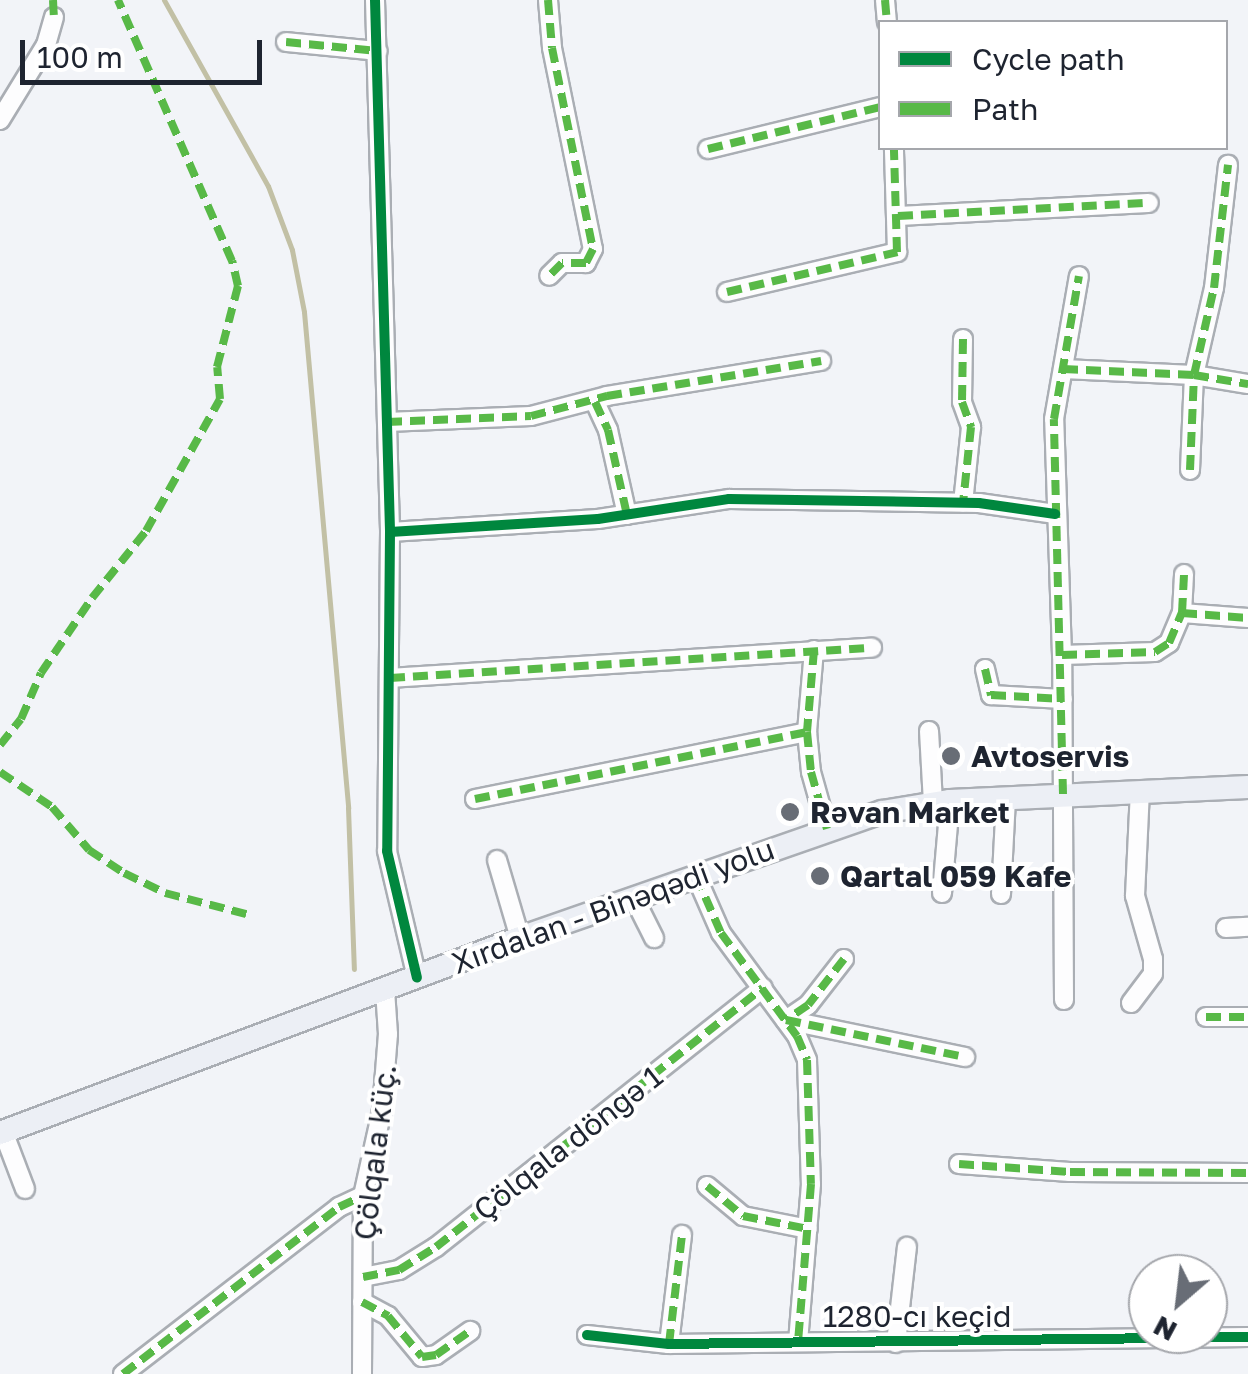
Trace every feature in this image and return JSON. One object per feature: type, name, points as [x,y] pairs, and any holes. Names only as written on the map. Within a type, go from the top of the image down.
[{"type":"main road","name":"Xırdalan - Binəqədi yolu","points":[[2,1132],[520,938],[827,829],[941,802],[1248,787]]},
{"type":"street","points":[[375,0],[390,532],[387,852],[417,978]]},
{"type":"street","points":[[548,0],[552,48],[593,249],[586,263],[562,263],[549,276]]},
{"type":"street","points":[[0,120],[46,45],[54,17]]},
{"type":"street","points":[[286,42],[378,51]]},
{"type":"street","points":[[708,148],[878,107]]},
{"type":"street","points":[[726,292],[890,254],[899,246],[894,150]]},
{"type":"street","points":[[1190,470],[1194,375],[1214,288],[1228,165]]},
{"type":"street","points":[[898,216],[1148,203]]},
{"type":"street","points":[[1064,1000],[1063,698],[1054,419],[1079,276]]},
{"type":"street","points":[[963,339],[962,402],[971,427],[964,503]]},
{"type":"street","points":[[387,422],[531,416],[629,392],[821,361]]},
{"type":"street","points":[[1063,368],[1194,375],[1248,384]]},
{"type":"street","points":[[596,402],[608,430],[627,515]]},
{"type":"street","points":[[390,532],[627,515],[729,499],[964,503],[1055,514]]},
{"type":"street","points":[[1062,655],[1155,652],[1169,643],[1182,614],[1184,574]]},
{"type":"street","points":[[1182,614],[1248,618]]},
{"type":"street","points":[[390,678],[872,648]]},
{"type":"street","points":[[814,650],[807,732],[811,772],[827,829]]},
{"type":"street","points":[[985,669],[991,696],[1063,698]]},
{"type":"street","points":[[929,731],[941,802],[942,893]]},
{"type":"street","points":[[475,799],[807,732]]},
{"type":"street","points":[[1130,1003],[1153,974],[1154,959],[1135,896],[1140,791]]},
{"type":"street","points":[[1002,894],[1006,798]]},
{"type":"street","points":[[497,860],[520,938]]},
{"type":"street","points":[[696,876],[721,933],[786,1020],[807,1060],[808,1229],[798,1341]]},
{"type":"street","points":[[634,898],[654,938]]},
{"type":"street","points":[[1226,928],[1248,927]]},
{"type":"street","points":[[786,1020],[808,1005],[844,959]]},
{"type":"street","name":"Çölqala döngə 1","points":[[362,1277],[384,1276],[436,1247],[763,988]]},
{"type":"street","name":"Çölqala küç.","points":[[362,1374],[364,1196],[384,1094],[388,1034],[385,990]]},
{"type":"street","points":[[1206,1017],[1248,1017]]},
{"type":"street","points":[[786,1020],[964,1058]]},
{"type":"street","points":[[2,1132],[25,1189]]},
{"type":"street","points":[[959,1164],[1070,1172],[1248,1173]]},
{"type":"street","points":[[707,1186],[743,1216],[808,1229]]},
{"type":"street","points":[[123,1374],[340,1207],[364,1196]]},
{"type":"street","points":[[669,1344],[682,1235]]},
{"type":"street","points":[[896,1343],[907,1247]]},
{"type":"street","points":[[362,1302],[388,1316],[422,1357],[436,1355],[470,1332]]},
{"type":"street","name":"1280-cı keçid","points":[[587,1335],[669,1344],[1248,1337]]},
{"type":"waterway","points":[[164,0],[268,186],[292,250],[304,312],[348,808],[354,969]]},
{"type":"marked path","points":[[53,0],[54,17]]},
{"type":"marked path","points":[[0,745],[21,719],[41,673],[92,598],[146,531],[220,399],[217,367],[238,286],[232,261],[118,0]]},
{"type":"marked path","points":[[548,0],[552,48],[593,249],[586,263],[562,263],[549,276]]},
{"type":"marked path","points":[[885,0],[887,20]]},
{"type":"marked path","points":[[286,42],[378,51]]},
{"type":"marked path","points":[[708,149],[878,107]]},
{"type":"marked path","points":[[727,292],[897,252],[894,150]]},
{"type":"marked path","points":[[1190,470],[1194,375],[1214,288],[1228,165]]},
{"type":"marked path","points":[[898,216],[1149,203]]},
{"type":"marked path","points":[[1063,794],[1054,419],[1079,276]]},
{"type":"marked path","points":[[963,339],[962,402],[971,427],[963,503]]},
{"type":"marked path","points":[[387,422],[531,416],[607,396],[821,361]]},
{"type":"marked path","points":[[1063,369],[1194,375],[1248,384]]},
{"type":"marked path","points":[[595,402],[608,430],[627,515]]},
{"type":"marked path","points":[[1182,613],[1184,574]]},
{"type":"marked path","points":[[1062,655],[1155,652],[1169,643],[1182,613],[1248,618]]},
{"type":"marked path","points":[[390,678],[872,648]]},
{"type":"marked path","points":[[814,650],[807,732],[811,772],[827,829]]},
{"type":"marked path","points":[[985,669],[991,695],[1063,699]]},
{"type":"marked path","points":[[475,799],[807,732]]},
{"type":"marked path","points":[[0,772],[52,807],[89,850],[124,873],[165,893],[246,914]]},
{"type":"marked path","points":[[696,876],[721,933],[797,1036],[807,1060],[811,1184],[798,1341]]},
{"type":"marked path","points":[[844,959],[808,1005],[786,1020],[965,1057]]},
{"type":"marked path","points":[[363,1277],[399,1270],[436,1247],[763,988]]},
{"type":"marked path","points":[[1206,1017],[1248,1017]]},
{"type":"marked path","points":[[959,1164],[1070,1172],[1248,1173]]},
{"type":"marked path","points":[[707,1186],[743,1216],[808,1229]]},
{"type":"marked path","points":[[123,1374],[339,1207],[363,1196]]},
{"type":"marked path","points":[[669,1344],[682,1235]]},
{"type":"marked path","points":[[362,1302],[388,1316],[422,1357],[436,1355],[470,1331]]},
{"type":"cycle path","points":[[375,0],[390,532],[387,851],[417,978]]},
{"type":"cycle path","points":[[390,532],[598,519],[729,499],[979,503],[1055,514]]},
{"type":"cycle path","points":[[587,1335],[669,1344],[1248,1337]]},
{"type":"place","name":"Avtoservis","points":[[951,756]]},
{"type":"place","name":"Rəvan Market","points":[[790,812]]},
{"type":"place","name":"Qartal 059 Kafe","points":[[820,876]]}]
